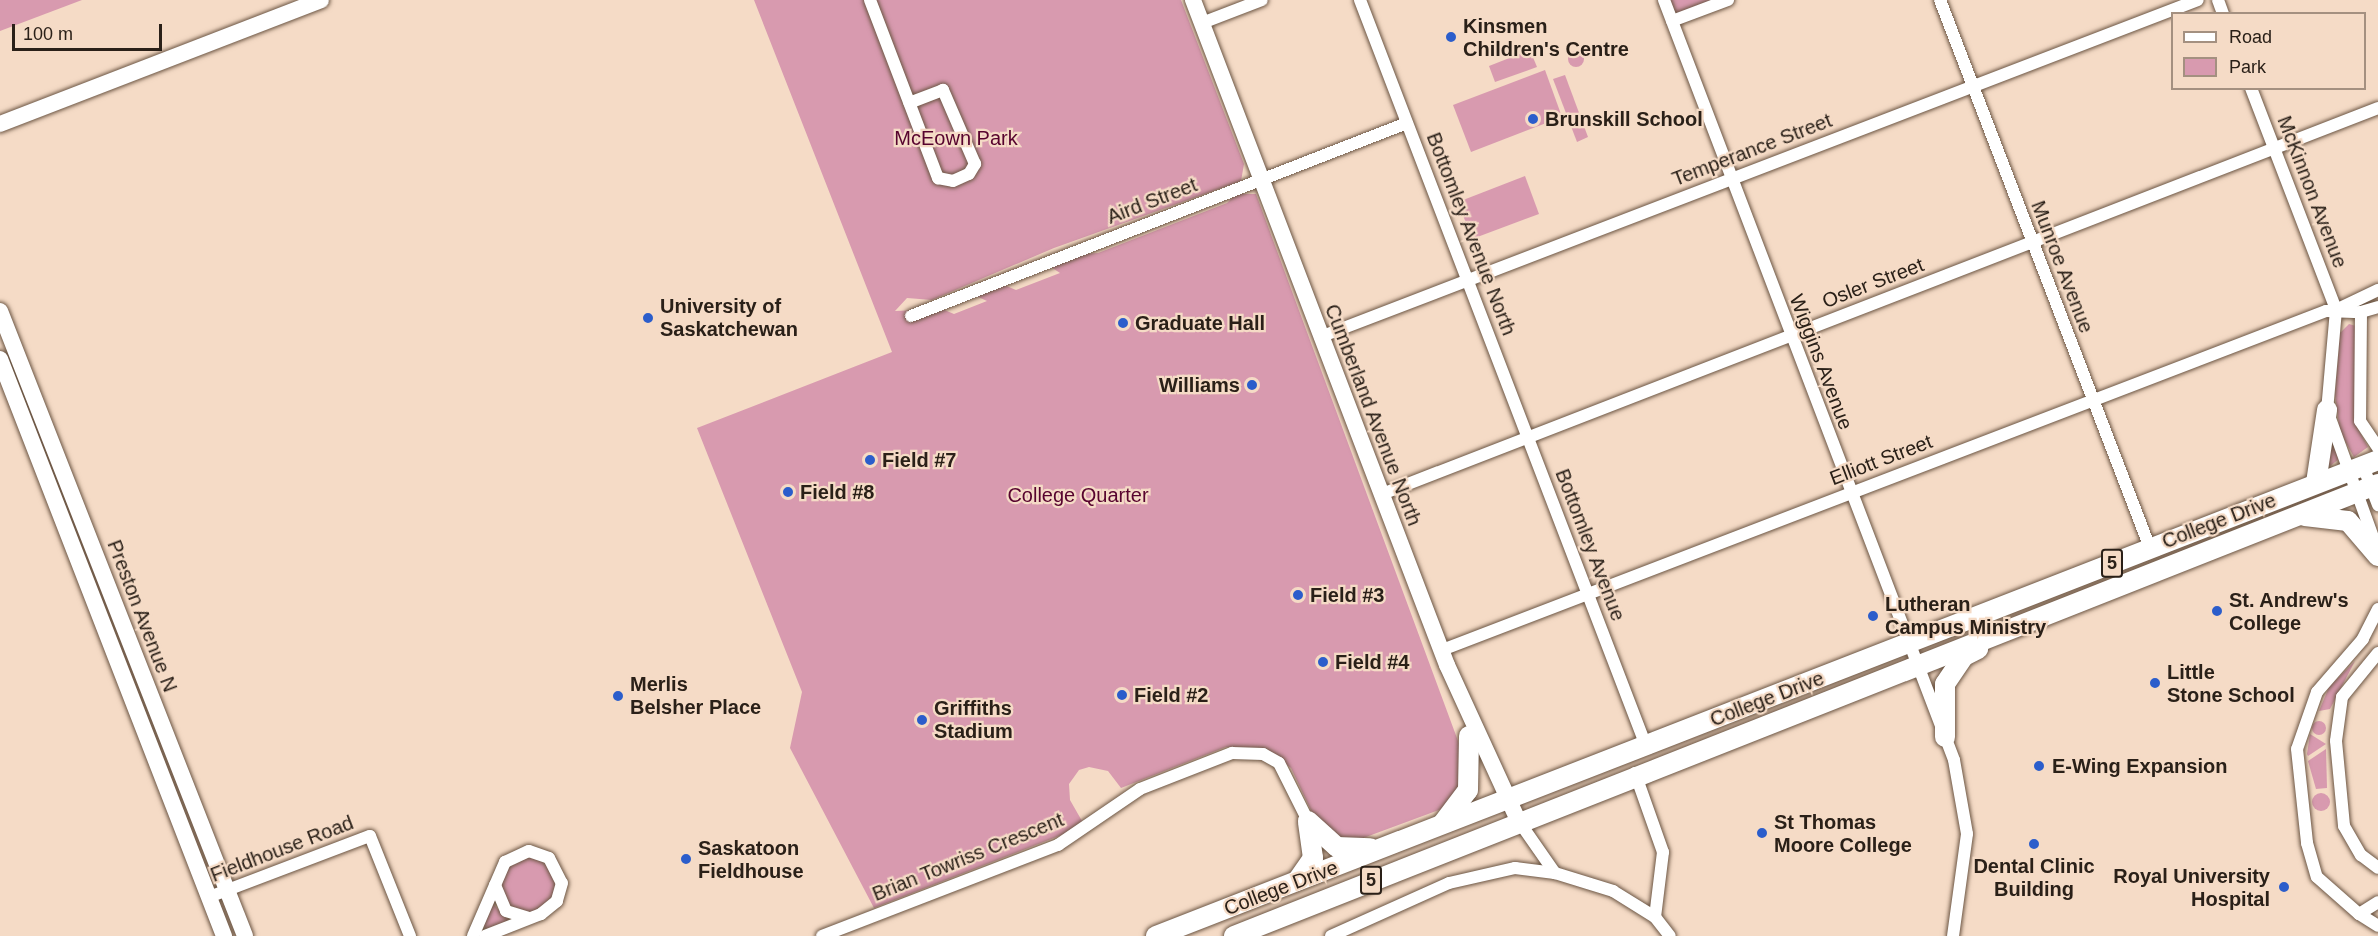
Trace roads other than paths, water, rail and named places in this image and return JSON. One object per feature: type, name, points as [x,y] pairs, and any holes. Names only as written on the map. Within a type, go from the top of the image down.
[{"type":"main road","points":[[0,124],[303,3],[321,0]]},
{"type":"main road","name":"Cumberland Avenue North","points":[[1193,0],[1444,658],[1503,802]]},
{"type":"main road","name":"Preston Avenue N","points":[[0,311],[245,936]]},
{"type":"main road","name":"Preston Avenue N","points":[[0,358],[224,936]]},
{"type":"main road","points":[[2316,483],[2327,410]]},
{"type":"main road","name":"College Drive","points":[[1156,936],[2363,466]]},
{"type":"main road","name":"College Drive","points":[[1234,936],[1513,821],[2288,518],[2371,492]]},
{"type":"main road","points":[[2288,518],[2345,520],[2362,532],[2378,554]]},
{"type":"main road","points":[[1945,737],[1945,686],[1954,668],[2017,625]]},
{"type":"main road","name":"Cumberland Avenue North","points":[[1444,658],[1445,672],[1469,736],[1503,802]]},
{"type":"main road","points":[[1635,774],[1697,726]]},
{"type":"main road","points":[[1441,825],[1468,790],[1469,736]]},
{"type":"main road","points":[[1503,802],[1513,821]]},
{"type":"main road","points":[[1308,821],[1337,847],[1378,850]]},
{"type":"main road","points":[[1296,882],[1313,858],[1308,821]]},
{"type":"street","points":[[870,0],[909,103],[938,178],[953,181],[969,174],[975,164],[943,90],[909,103]]},
{"type":"street","points":[[1202,23],[1262,0]]},
{"type":"street","name":"Bottomley Avenue North","points":[[1360,0],[1497,358]]},
{"type":"street","name":"Wiggins Avenue","points":[[1664,0],[1850,493],[1945,737],[1962,791],[1967,834],[1953,936]]},
{"type":"street","points":[[1672,21],[1728,0]]},
{"type":"street","name":"Munroe Avenue","points":[[1940,0],[2151,548]]},
{"type":"street","name":"Temperance Street","points":[[1320,337],[2198,0]]},
{"type":"street","name":"McKinnon Avenue","points":[[2253,90],[2336,310]]},
{"type":"street","name":"Osler Street","points":[[1382,494],[2378,108]]},
{"type":"street","name":"Aird Street","points":[[911,316],[1407,123]]},
{"type":"street","name":"Elliott Street","points":[[1444,658],[1588,594],[2093,400],[2336,310],[2378,290]]},
{"type":"street","points":[[2378,307],[2361,312],[2336,310],[2327,410],[2363,466],[2371,492],[2378,554]]},
{"type":"street","points":[[2361,312],[2360,421],[2378,448]]},
{"type":"street","name":"Bottomley Avenue","points":[[1497,358],[1646,746]]},
{"type":"street","points":[[2378,609],[2363,639],[2317,692],[2297,749],[2312,866],[2331,894],[2372,909],[2378,926]]},
{"type":"street","points":[[2378,652],[2342,697],[2336,741],[2344,826],[2361,855],[2378,868]]},
{"type":"street","name":"Brian Towriss Crescent","points":[[849,931],[1058,845],[1128,795],[1232,753],[1263,753],[1279,763],[1308,821]]},
{"type":"street","points":[[1635,774],[1663,852],[1655,917],[1662,933]]},
{"type":"street","points":[[1513,821],[1555,873]]},
{"type":"street","name":"Fieldhouse Road","points":[[209,897],[370,836],[410,936]]},
{"type":"street","points":[[473,936],[505,862],[524,852],[552,861],[561,893],[550,908],[485,936]]},
{"type":"street","points":[[1338,935],[1474,875],[1515,868],[1555,873],[1613,891],[1655,917]]},
{"type":"street","points":[[495,881],[501,906],[531,918]]},
{"type":"street","points":[[822,936],[849,931]]},
{"type":"place","name":"Kinsmen Children's Centre","points":[[1451,37]]},
{"type":"place","name":"Brunskill School","points":[[1533,119]]},
{"type":"place","name":"University of Saskatchewan","points":[[648,318]]},
{"type":"place","name":"Graduate Hall","points":[[1123,323]]},
{"type":"place","name":"Williams","points":[[1252,385]]},
{"type":"place","name":"Field #7","points":[[870,460]]},
{"type":"place","name":"Field #8","points":[[788,492]]},
{"type":"place","name":"Field #3","points":[[1298,595]]},
{"type":"place","name":"St. Andrew's College","points":[[2217,611]]},
{"type":"place","name":"Lutheran Campus Ministry","points":[[1873,616]]},
{"type":"place","name":"Field #4","points":[[1323,662]]},
{"type":"place","name":"Little Stone School","points":[[2155,683]]},
{"type":"place","name":"Field #2","points":[[1122,695]]},
{"type":"place","name":"Merlis Belsher Place","points":[[618,696]]},
{"type":"place","name":"Griffiths Stadium","points":[[922,720]]},
{"type":"place","name":"E-Wing Expansion","points":[[2039,766]]},
{"type":"place","name":"St Thomas Moore College","points":[[1762,833]]},
{"type":"place","name":"Dental Clinic Building","points":[[2034,844]]},
{"type":"place","name":"Saskatoon Fieldhouse","points":[[686,859]]},
{"type":"place","name":"Royal University Hospital","points":[[2284,887]]},
{"type":"park label","name":"McEown Park","points":[[956,138]]},
{"type":"park label","name":"College Quarter","points":[[1078,495]]}]
